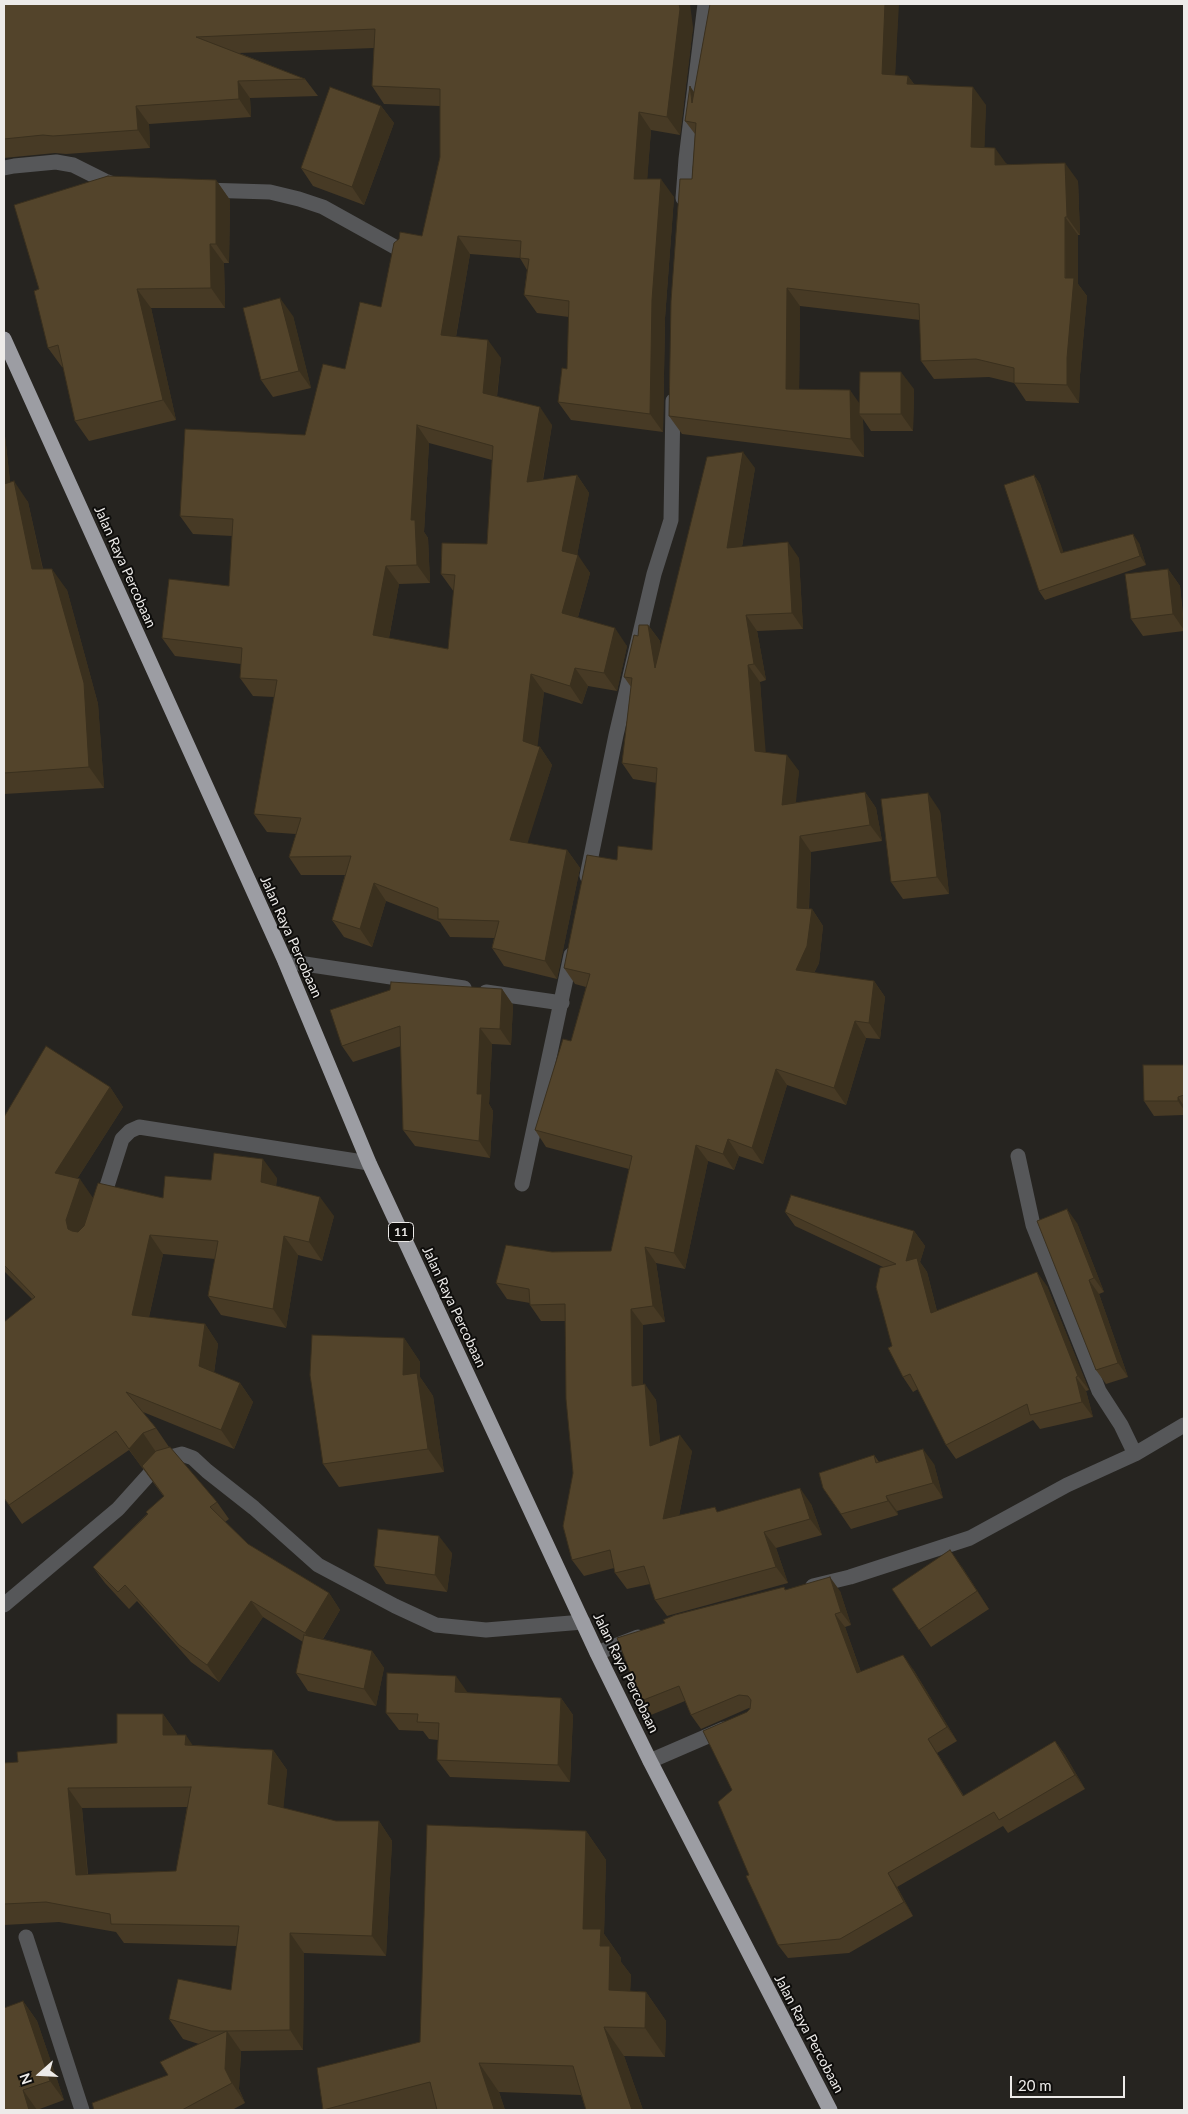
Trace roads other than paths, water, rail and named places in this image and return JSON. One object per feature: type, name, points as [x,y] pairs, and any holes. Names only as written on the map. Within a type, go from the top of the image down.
[{"type":"highway","name":"Jalan Raya Percobaan","points":[[4,339],[285,961],[368,1163],[597,1653],[830,2110]]},
{"type":"street","points":[[682,209],[686,159],[705,4]]},
{"type":"street","points":[[4,168],[56,162],[73,164],[105,181],[129,187]]},
{"type":"street","points":[[186,190],[270,192],[300,198],[323,206],[404,252]]},
{"type":"street","points":[[585,888],[616,735],[654,574],[671,520],[673,385]]},
{"type":"street","points":[[522,1184],[575,936]]},
{"type":"street","points":[[285,961],[562,1003]]},
{"type":"street","points":[[96,1224],[122,1139],[125,1135],[139,1127],[368,1163]]},
{"type":"street","points":[[1018,1156],[1033,1225],[1100,1391],[1121,1425],[1135,1454]]},
{"type":"street","points":[[797,1590],[850,1577],[970,1538],[1067,1485],[1135,1454],[1184,1425]]},
{"type":"street","points":[[4,1605],[118,1510],[163,1459],[182,1454],[194,1458],[318,1565],[395,1606],[436,1625],[486,1630],[583,1622]]},
{"type":"street","points":[[597,1653],[648,1633]]},
{"type":"street","points":[[650,1760],[733,1725]]},
{"type":"street","points":[[26,1937],[82,2110]]}]
